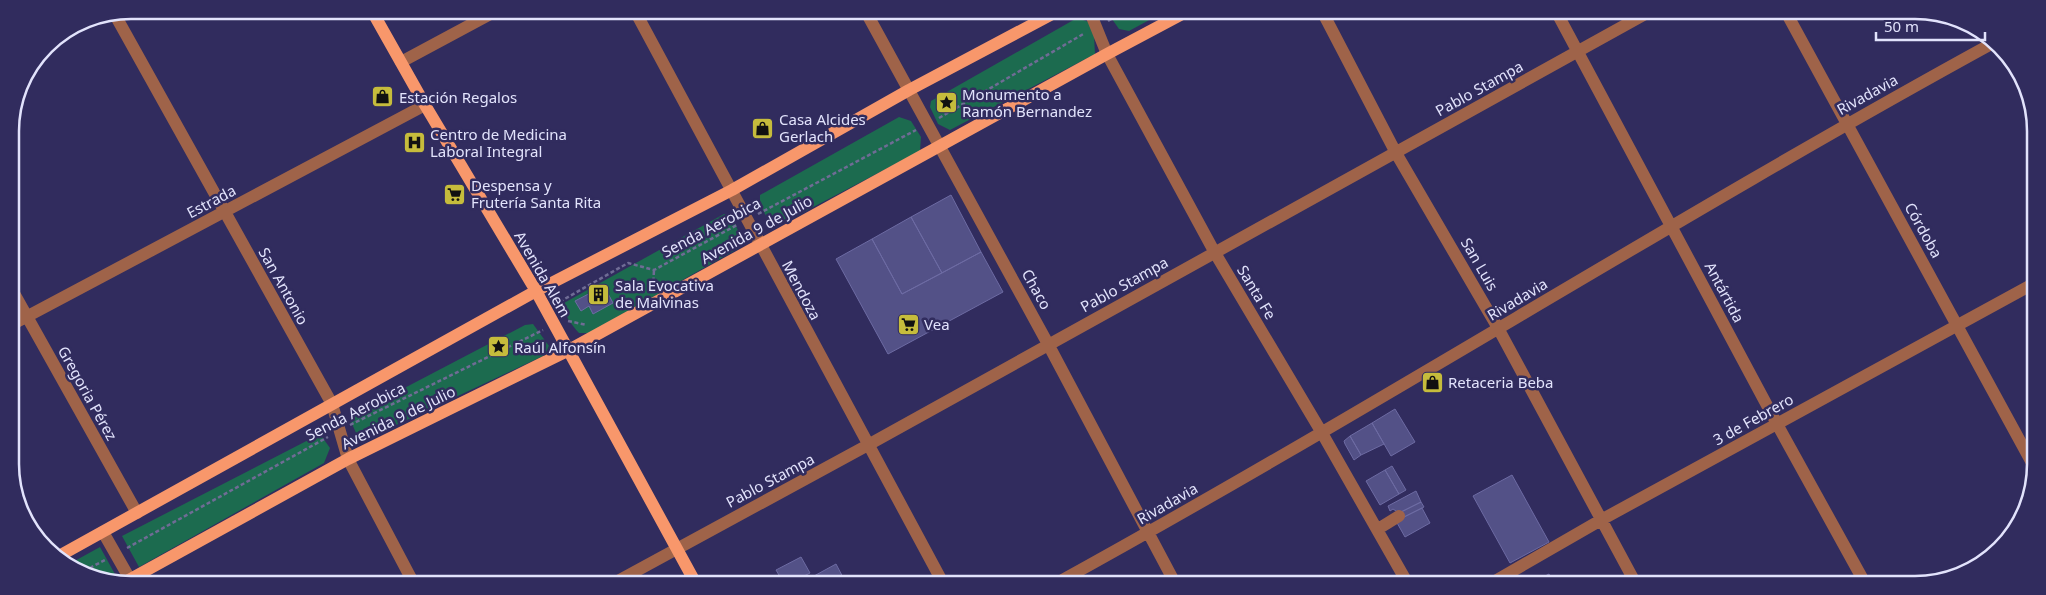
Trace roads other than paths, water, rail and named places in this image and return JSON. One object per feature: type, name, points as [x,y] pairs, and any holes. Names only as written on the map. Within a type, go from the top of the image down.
[{"type":"main road","name":"Avenida Alem","points":[[377,19],[425,105],[536,291],[558,322],[567,351],[692,576]]},
{"type":"main road","points":[[63,554],[536,291],[732,190],[909,90],[1043,19]]},
{"type":"main road","name":"Avenida 9 de Julio","points":[[139,576],[348,459],[567,351],[1173,19]]},
{"type":"street","points":[[401,62],[481,19]]},
{"type":"street","name":"Mendoza","points":[[639,19],[749,219],[760,245],[939,576]]},
{"type":"street","name":"Chaco","points":[[870,19],[1048,344],[1171,576]]},
{"type":"street","name":"Santa Fe","points":[[1094,19],[1107,54],[1215,253],[1322,433],[1379,523],[1404,576]]},
{"type":"street","name":"San Luis","points":[[1327,19],[1396,152],[1498,328],[1632,576]]},
{"type":"street","name":"Antártida","points":[[1560,19],[1777,424],[1861,576]]},
{"type":"street","name":"Pablo Stampa","points":[[627,576],[868,446],[1048,344],[1637,19]]},
{"type":"street","name":"Córdoba","points":[[1789,19],[2027,454]]},
{"type":"street","name":"San Antonio","points":[[118,20],[332,404],[348,459],[410,576]]},
{"type":"street","name":"Rivadavia","points":[[1070,576],[1322,433],[1847,123],[1988,46]]},
{"type":"street","name":"Estrada","points":[[19,320],[425,105]]},
{"type":"street","name":"3 de Febrero","points":[[1504,576],[1601,520],[2027,287]]},
{"type":"street","name":"Gregoria Pérez","points":[[19,302],[137,513]]},
{"type":"street","points":[[1379,523],[1399,516]]},
{"type":"street","points":[[103,532],[127,576]]},
{"type":"place","name":"Estación Regalos","points":[[383,97]]},
{"type":"place","name":"Monumento a Ramón Bernandez","points":[[946,103]]},
{"type":"place","name":"Casa Alcides Gerlach","points":[[763,128]]},
{"type":"place","name":"Centro de Medicina Laboral Integral","points":[[414,143]]},
{"type":"place","name":"Despensa y Frutería Santa Rita","points":[[455,194]]},
{"type":"place","name":"Sala Evocativa de Malvinas","points":[[599,294]]},
{"type":"place","name":"Vea","points":[[908,324]]},
{"type":"place","name":"Raúl Alfonsín","points":[[498,347]]},
{"type":"place","name":"Retaceria Beba","points":[[1432,382]]}]
